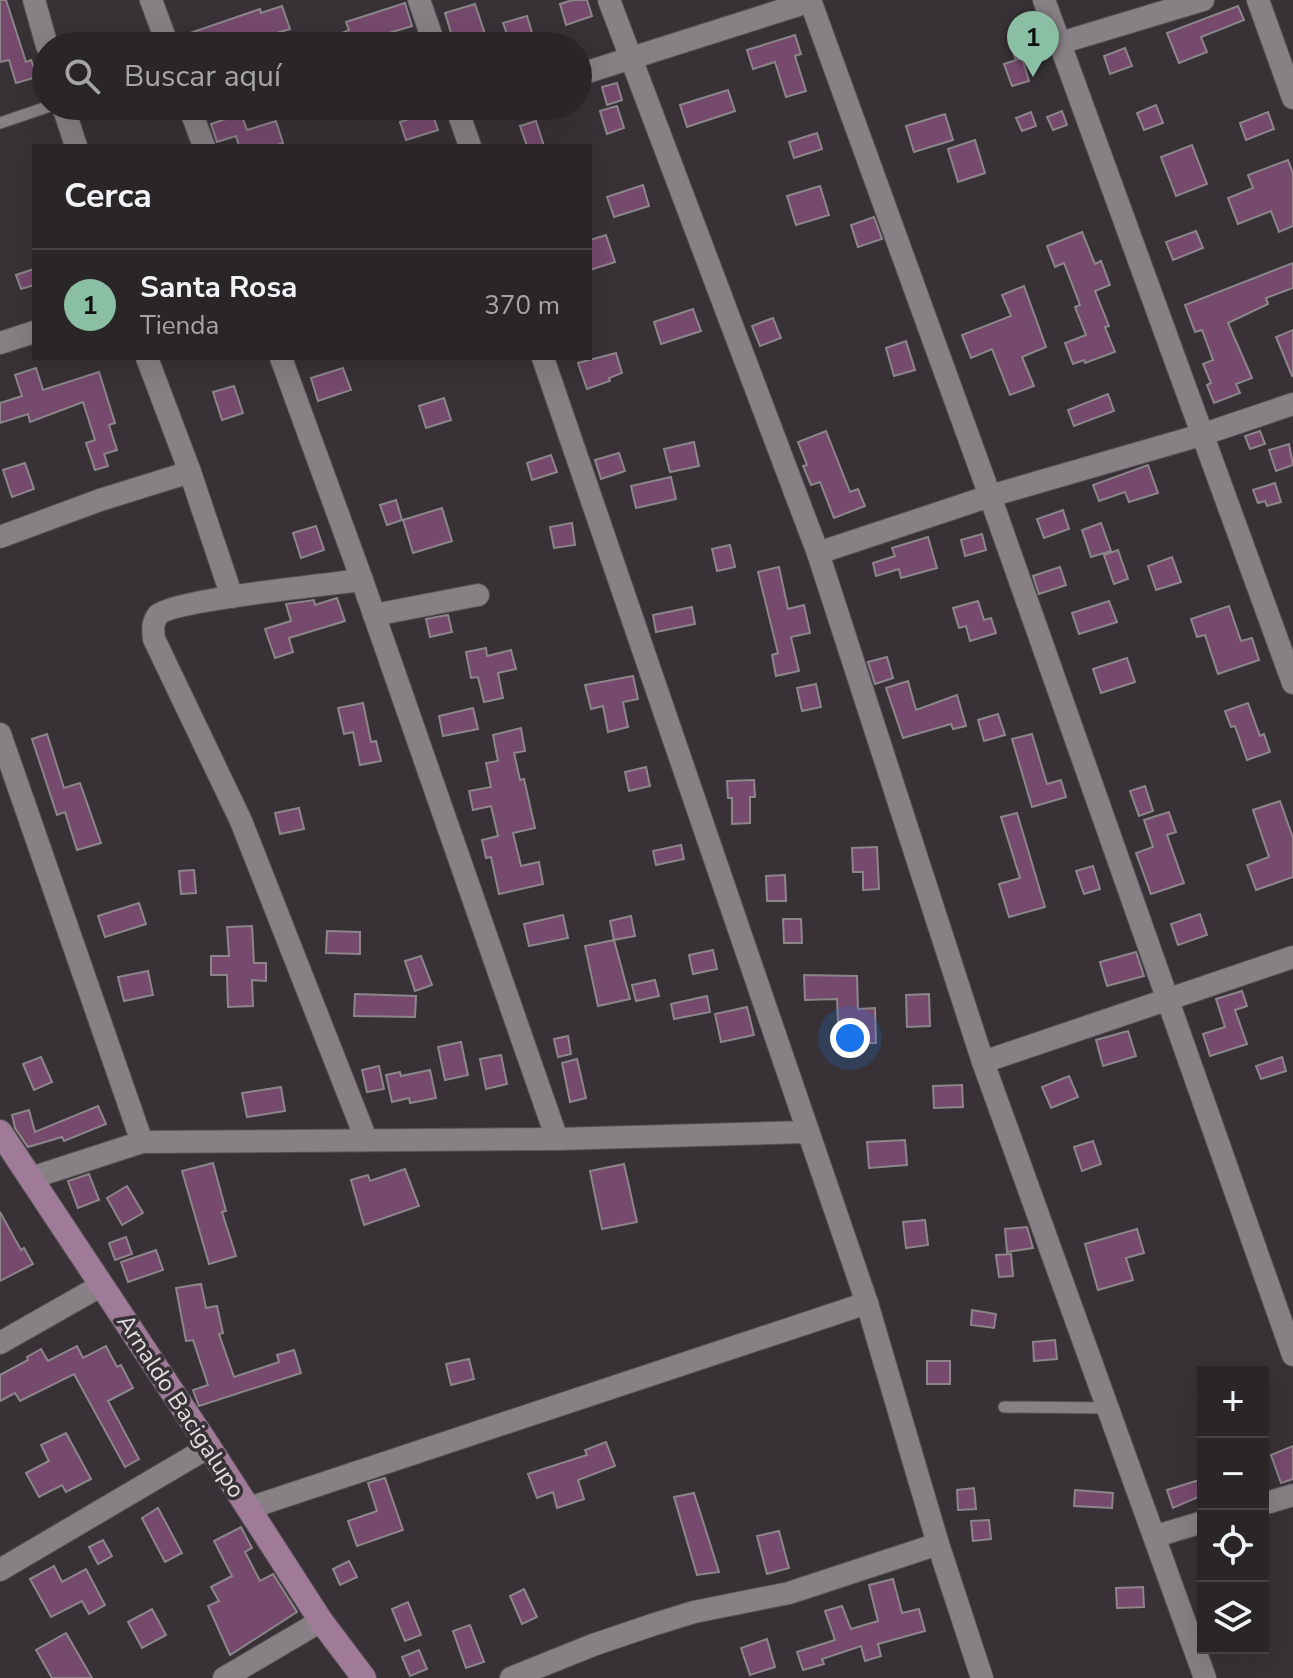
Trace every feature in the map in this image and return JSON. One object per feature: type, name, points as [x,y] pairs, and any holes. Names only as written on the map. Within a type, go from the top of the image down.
[{"type":"street","points":[[34,0],[43,32]]},
{"type":"street","points":[[151,0],[163,32]]},
{"type":"street","points":[[419,0],[430,32]]},
{"type":"street","points":[[609,0],[818,553],[983,1062],[1205,1678]]},
{"type":"street","points":[[592,71],[810,0],[990,496],[1293,1355]]},
{"type":"street","points":[[1044,0],[1293,683]]},
{"type":"street","points":[[1060,43],[1203,0]]},
{"type":"street","points":[[1258,0],[1293,98]]},
{"type":"street","points":[[68,120],[75,144]]},
{"type":"street","points":[[194,120],[203,144]]},
{"type":"street","points":[[465,120],[470,144]]},
{"type":"street","points":[[0,343],[32,333]]},
{"type":"street","points":[[148,360],[232,597]]},
{"type":"street","points":[[282,360],[557,1139]]},
{"type":"street","points":[[544,360],[867,1303],[938,1544],[982,1678]]},
{"type":"street","points":[[818,553],[990,496],[1201,435],[1293,404]]},
{"type":"street","points":[[0,537],[100,500],[190,472]]},
{"type":"street","points":[[362,580],[232,597],[169,609],[159,615],[153,626],[154,639],[241,821],[366,1139]]},
{"type":"street","points":[[374,615],[478,595]]},
{"type":"street","points":[[0,734],[142,1142]]},
{"type":"street","points":[[983,1062],[1293,957]]},
{"type":"street","name":"Arnaldo Bacigalupo","points":[[0,1132],[321,1621],[364,1678]]},
{"type":"street","points":[[31,1178],[142,1142],[557,1139],[808,1132]]},
{"type":"street","points":[[0,1343],[102,1285]]},
{"type":"street","points":[[249,1508],[867,1303]]},
{"type":"street","points":[[0,1570],[209,1447]]},
{"type":"street","points":[[1269,1502],[1293,1495]]},
{"type":"street","points":[[1156,1536],[1197,1524]]},
{"type":"street","points":[[511,1678],[652,1625],[694,1612],[789,1593],[938,1544]]},
{"type":"street","points":[[224,1678],[321,1621]]},
{"type":"lane","points":[[0,123],[32,112]]},
{"type":"lane","points":[[1004,1407],[1109,1408]]},
{"type":"building","points":[[0,0],[6,0],[26,62],[31,60],[32,63],[32,78],[16,83],[9,60],[0,62]]},
{"type":"building","points":[[587,0],[592,16],[566,25],[560,4]]},
{"type":"building","points":[[405,3],[412,26],[392,32],[344,32],[349,30],[346,22]]},
{"type":"building","points":[[475,4],[484,32],[451,32],[445,13]]},
{"type":"building","points":[[282,6],[290,29],[280,32],[193,32],[260,9],[261,13]]},
{"type":"building","points":[[1238,6],[1244,20],[1201,37],[1207,52],[1179,63],[1167,33]]},
{"type":"building","points":[[527,16],[532,32],[506,32],[503,23]]},
{"type":"building","points":[[795,35],[801,54],[795,56],[806,91],[786,97],[775,62],[753,69],[747,50]]},
{"type":"building","points":[[1042,37],[1047,50],[1016,60],[1011,47]]},
{"type":"building","points":[[1125,48],[1132,66],[1110,74],[1104,56]]},
{"type":"building","points":[[1022,58],[1029,81],[1012,86],[1004,64]]},
{"type":"building","points":[[617,83],[622,100],[607,105],[602,87]]},
{"type":"building","points":[[728,90],[735,111],[687,127],[680,105]]},
{"type":"building","points":[[1156,105],[1163,123],[1144,130],[1137,113]]},
{"type":"building","points":[[617,106],[624,128],[607,134],[600,111]]},
{"type":"building","points":[[1062,111],[1067,125],[1053,130],[1047,117]]},
{"type":"building","points":[[1031,112],[1036,126],[1022,131],[1016,118]]},
{"type":"building","points":[[1268,112],[1274,129],[1246,140],[1240,123]]},
{"type":"building","points":[[945,114],[953,140],[914,152],[906,126]]},
{"type":"building","points":[[223,120],[243,120],[247,130],[276,121],[283,143],[238,144],[236,136],[217,142],[211,124]]},
{"type":"building","points":[[435,120],[438,130],[406,140],[400,122]]},
{"type":"building","points":[[536,121],[543,144],[526,144],[520,126]]},
{"type":"building","points":[[817,133],[822,149],[794,158],[789,142]]},
{"type":"building","points":[[975,140],[985,173],[958,182],[948,149]]},
{"type":"building","points":[[1192,145],[1207,184],[1176,196],[1161,157]]},
{"type":"building","points":[[1288,160],[1293,174],[1293,226],[1279,232],[1271,211],[1238,224],[1228,198],[1253,188],[1248,175]]},
{"type":"building","points":[[643,185],[649,206],[614,217],[607,197]]},
{"type":"building","points":[[820,186],[829,215],[796,225],[787,196]]},
{"type":"building","points":[[874,217],[882,239],[858,247],[851,225]]},
{"type":"building","points":[[1196,231],[1203,248],[1173,260],[1166,242]]},
{"type":"building","points":[[1082,232],[1095,264],[1101,261],[1110,285],[1095,291],[1115,352],[1073,364],[1065,343],[1086,335],[1075,307],[1080,305],[1064,263],[1055,267],[1047,246]]},
{"type":"building","points":[[606,235],[615,262],[592,269],[592,239]]},
{"type":"building","points":[[1293,263],[1293,288],[1266,298],[1268,304],[1228,323],[1252,378],[1236,384],[1240,393],[1214,403],[1207,385],[1211,383],[1203,364],[1213,360],[1202,330],[1195,332],[1185,305]]},
{"type":"building","points":[[32,270],[32,286],[21,289],[16,275]]},
{"type":"building","points":[[1024,286],[1046,347],[1022,357],[1034,386],[1010,395],[992,349],[971,358],[962,335],[1011,316],[1002,295]]},
{"type":"building","points":[[693,309],[701,331],[661,344],[654,322]]},
{"type":"building","points":[[773,318],[781,338],[760,346],[752,326]]},
{"type":"building","points":[[1293,330],[1293,376],[1292,376],[1276,337]]},
{"type":"building","points":[[906,341],[915,370],[894,376],[886,348]]},
{"type":"building","points":[[616,353],[622,373],[587,389],[578,363]]},
{"type":"building","points":[[36,368],[43,390],[99,372],[115,423],[109,425],[117,450],[104,454],[108,466],[95,470],[86,443],[95,440],[83,402],[30,422],[28,414],[0,423],[0,403],[22,396],[15,375]]},
{"type":"building","points":[[343,368],[351,390],[318,401],[311,378]]},
{"type":"building","points":[[234,386],[243,413],[222,420],[213,392]]},
{"type":"building","points":[[1108,394],[1114,411],[1074,426],[1068,410]]},
{"type":"building","points":[[444,398],[451,420],[426,428],[419,406]]},
{"type":"building","points":[[826,431],[850,492],[858,489],[865,506],[834,518],[820,482],[811,485],[798,442]]},
{"type":"building","points":[[1260,431],[1265,444],[1250,449],[1245,436]]},
{"type":"building","points":[[694,442],[699,466],[670,472],[664,449]]},
{"type":"building","points":[[1289,444],[1293,465],[1276,471],[1269,450]]},
{"type":"building","points":[[619,453],[625,471],[601,479],[595,460]]},
{"type":"building","points":[[551,455],[557,472],[532,480],[527,463]]},
{"type":"building","points":[[25,463],[34,489],[12,497],[3,470]]},
{"type":"building","points":[[1148,465],[1158,493],[1129,502],[1125,492],[1099,501],[1093,485]]},
{"type":"building","points":[[671,477],[676,499],[636,508],[631,486]]},
{"type":"building","points":[[1275,483],[1281,502],[1267,506],[1265,501],[1258,503],[1253,490]]},
{"type":"building","points":[[396,500],[402,520],[387,525],[380,505]]},
{"type":"building","points":[[442,508],[452,541],[413,553],[403,520]]},
{"type":"building","points":[[1063,510],[1069,529],[1044,538],[1037,519]]},
{"type":"building","points":[[572,523],[575,545],[554,548],[550,527]]},
{"type":"building","points":[[1101,523],[1111,551],[1091,557],[1082,530]]},
{"type":"building","points":[[316,526],[324,550],[301,558],[293,533]]},
{"type":"building","points":[[982,534],[986,550],[965,556],[961,540]]},
{"type":"building","points":[[928,537],[937,568],[901,578],[899,569],[876,576],[873,563],[895,556],[892,548]]},
{"type":"building","points":[[730,545],[735,567],[717,571],[712,549]]},
{"type":"building","points":[[1118,550],[1128,579],[1114,584],[1104,555]]},
{"type":"building","points":[[1172,557],[1181,582],[1156,590],[1148,566]]},
{"type":"building","points":[[779,567],[788,609],[804,605],[810,633],[791,637],[799,671],[776,676],[772,655],[778,653],[758,572]]},
{"type":"building","points":[[1060,567],[1066,585],[1039,594],[1033,576]]},
{"type":"building","points":[[337,598],[345,621],[289,638],[293,652],[275,658],[265,629],[291,621],[286,604],[314,600],[315,605]]},
{"type":"building","points":[[978,601],[984,620],[991,618],[996,633],[970,641],[966,626],[959,628],[953,608]]},
{"type":"building","points":[[1109,601],[1117,622],[1079,634],[1072,613]]},
{"type":"building","points":[[1229,606],[1241,641],[1252,638],[1259,660],[1218,674],[1205,635],[1197,637],[1191,619]]},
{"type":"building","points":[[692,607],[695,624],[656,632],[653,615]]},
{"type":"building","points":[[448,615],[452,632],[430,637],[426,619]]},
{"type":"building","points":[[486,648],[487,656],[511,650],[516,669],[498,673],[503,698],[484,702],[478,677],[471,678],[466,652]]},
{"type":"building","points":[[887,657],[893,678],[875,684],[868,662]]},
{"type":"building","points":[[1127,658],[1135,682],[1101,693],[1093,669]]},
{"type":"building","points":[[633,676],[638,699],[623,702],[628,727],[608,732],[603,706],[591,709],[585,685]]},
{"type":"building","points":[[908,681],[916,710],[957,695],[966,726],[953,729],[951,724],[903,738],[886,688]]},
{"type":"building","points":[[816,684],[821,707],[802,711],[797,688]]},
{"type":"building","points":[[363,703],[371,742],[376,741],[381,761],[360,765],[353,732],[344,734],[338,708]]},
{"type":"building","points":[[1248,703],[1260,736],[1264,734],[1270,752],[1247,760],[1235,726],[1231,727],[1225,711]]},
{"type":"building","points":[[473,708],[478,729],[443,736],[439,716]]},
{"type":"building","points":[[998,714],[1005,735],[984,741],[978,720]]},
{"type":"building","points":[[521,728],[525,751],[514,753],[520,780],[524,779],[535,828],[513,833],[521,866],[539,862],[543,884],[499,894],[491,857],[486,858],[482,840],[498,836],[491,806],[473,810],[469,791],[491,787],[486,763],[498,761],[493,735]]},
{"type":"building","points":[[47,734],[64,788],[80,783],[101,843],[77,850],[65,812],[57,815],[32,739]]},
{"type":"building","points":[[1032,734],[1047,784],[1061,780],[1066,797],[1032,807],[1012,739]]},
{"type":"building","points":[[646,767],[650,786],[629,791],[625,772]]},
{"type":"building","points":[[754,780],[755,797],[750,797],[750,823],[732,824],[732,798],[728,798],[727,781]]},
{"type":"building","points":[[1145,786],[1153,811],[1139,816],[1130,791]]},
{"type":"building","points":[[1280,801],[1293,838],[1293,877],[1256,890],[1247,865],[1269,857],[1253,810]]},
{"type":"building","points":[[299,808],[304,829],[280,834],[275,813]]},
{"type":"building","points":[[1169,812],[1176,832],[1167,835],[1184,883],[1151,894],[1136,853],[1153,847],[1144,820]]},
{"type":"building","points":[[1017,813],[1045,907],[1009,917],[999,884],[1020,878],[1001,817]]},
{"type":"building","points":[[681,845],[684,859],[656,865],[653,851]]},
{"type":"building","points":[[877,847],[879,889],[863,890],[863,872],[853,872],[852,848]]},
{"type":"building","points":[[1093,866],[1100,889],[1084,894],[1076,871]]},
{"type":"building","points":[[194,870],[196,893],[181,894],[179,871]]},
{"type":"building","points":[[785,875],[786,901],[767,901],[766,876]]},
{"type":"building","points":[[139,903],[146,924],[105,937],[98,916]]},
{"type":"building","points":[[1200,914],[1207,935],[1178,945],[1171,924]]},
{"type":"building","points":[[563,915],[568,938],[529,946],[524,924]]},
{"type":"building","points":[[631,916],[635,936],[614,940],[610,921]]},
{"type":"building","points":[[783,919],[801,919],[802,943],[784,943]]},
{"type":"building","points":[[252,926],[254,963],[266,963],[266,981],[252,980],[253,1006],[228,1007],[227,975],[211,975],[211,956],[229,956],[227,927]]},
{"type":"building","points":[[327,931],[360,932],[360,954],[326,953]]},
{"type":"building","points":[[614,940],[630,999],[598,1006],[585,946]]},
{"type":"building","points":[[713,950],[717,969],[693,974],[689,955]]},
{"type":"building","points":[[1136,952],[1144,976],[1107,986],[1100,962]]},
{"type":"building","points":[[421,956],[432,985],[415,991],[405,961]]},
{"type":"building","points":[[148,971],[153,995],[124,1001],[118,977]]},
{"type":"building","points":[[804,975],[857,976],[858,1009],[875,1008],[876,1043],[839,1044],[837,999],[805,1000]]},
{"type":"building","points":[[655,980],[659,996],[636,1001],[632,985]]},
{"type":"building","points":[[1242,991],[1247,1006],[1235,1010],[1247,1044],[1210,1056],[1203,1034],[1225,1027],[1216,999]]},
{"type":"building","points":[[355,994],[416,996],[415,1017],[354,1016]]},
{"type":"building","points":[[929,994],[930,1026],[907,1027],[906,995]]},
{"type":"building","points":[[707,996],[710,1012],[674,1019],[671,1004]]},
{"type":"building","points":[[747,1007],[754,1035],[721,1042],[715,1014]]},
{"type":"building","points":[[1128,1031],[1136,1056],[1103,1066],[1096,1040]]},
{"type":"building","points":[[568,1036],[571,1054],[558,1057],[554,1039]]},
{"type":"building","points":[[461,1042],[468,1075],[445,1080],[438,1047]]},
{"type":"building","points":[[501,1055],[507,1084],[486,1089],[480,1059]]},
{"type":"building","points":[[41,1057],[52,1082],[34,1090],[23,1064]]},
{"type":"building","points":[[1282,1057],[1286,1071],[1261,1079],[1256,1066]]},
{"type":"building","points":[[577,1059],[586,1098],[570,1102],[562,1063]]},
{"type":"building","points":[[379,1066],[384,1089],[367,1092],[362,1070]]},
{"type":"building","points":[[430,1070],[436,1098],[410,1103],[409,1098],[392,1102],[386,1075],[400,1072],[401,1076]]},
{"type":"building","points":[[1069,1076],[1078,1097],[1051,1108],[1042,1087]]},
{"type":"building","points":[[962,1085],[963,1107],[934,1108],[933,1086]]},
{"type":"building","points":[[281,1087],[285,1111],[247,1117],[242,1093]]},
{"type":"building","points":[[98,1106],[106,1124],[64,1141],[62,1137],[28,1147],[15,1128],[12,1115],[29,1110],[35,1132]]},
{"type":"building","points":[[905,1140],[907,1165],[869,1168],[867,1142]]},
{"type":"building","points":[[1093,1141],[1101,1164],[1082,1171],[1074,1147]]},
{"type":"building","points":[[213,1163],[226,1211],[222,1212],[236,1256],[209,1264],[182,1171]]},
{"type":"building","points":[[624,1164],[637,1222],[602,1229],[590,1171]]},
{"type":"building","points":[[405,1169],[419,1206],[364,1225],[351,1180],[368,1175],[370,1181]]},
{"type":"building","points":[[89,1174],[99,1200],[78,1208],[68,1181]]},
{"type":"building","points":[[127,1186],[143,1213],[122,1225],[107,1198]]},
{"type":"building","points":[[0,1212],[21,1250],[24,1248],[33,1264],[0,1281]]},
{"type":"building","points":[[925,1220],[928,1245],[906,1248],[903,1222]]},
{"type":"building","points":[[1027,1227],[1033,1248],[1007,1252],[1005,1229]]},
{"type":"building","points":[[1137,1229],[1144,1253],[1126,1258],[1133,1280],[1098,1290],[1085,1244]]},
{"type":"building","points":[[126,1237],[132,1254],[115,1260],[109,1243]]},
{"type":"building","points":[[156,1250],[163,1270],[128,1282],[121,1262]]},
{"type":"building","points":[[1011,1254],[1013,1276],[999,1277],[996,1255]]},
{"type":"building","points":[[201,1284],[206,1308],[217,1306],[223,1333],[219,1334],[234,1377],[279,1362],[277,1355],[294,1350],[301,1373],[199,1406],[193,1390],[208,1385],[193,1340],[186,1341],[176,1288]]},
{"type":"building","points":[[972,1310],[996,1314],[994,1328],[971,1325]]},
{"type":"building","points":[[1055,1340],[1057,1359],[1034,1361],[1033,1342]]},
{"type":"building","points":[[77,1346],[83,1358],[106,1346],[133,1388],[108,1401],[139,1459],[125,1467],[74,1374],[20,1401],[15,1393],[0,1401],[0,1375],[41,1349],[48,1361]]},
{"type":"building","points":[[469,1359],[474,1379],[451,1385],[446,1364]]},
{"type":"building","points":[[927,1361],[950,1361],[950,1384],[927,1384]]},
{"type":"building","points":[[66,1433],[91,1479],[66,1492],[62,1485],[39,1497],[26,1473],[49,1461],[41,1445]]},
{"type":"building","points":[[606,1442],[615,1466],[578,1480],[584,1499],[557,1508],[553,1492],[537,1498],[528,1474],[587,1455],[585,1450]]},
{"type":"building","points":[[1293,1446],[1293,1479],[1281,1483],[1271,1455]]},
{"type":"building","points":[[385,1478],[403,1530],[357,1546],[348,1521],[377,1511],[368,1483]]},
{"type":"building","points":[[1197,1481],[1197,1498],[1173,1508],[1167,1490]]},
{"type":"building","points":[[974,1488],[976,1509],[958,1510],[957,1490]]},
{"type":"building","points":[[1075,1490],[1113,1493],[1112,1508],[1074,1506]]},
{"type":"building","points":[[694,1493],[719,1572],[697,1575],[674,1497]]},
{"type":"building","points":[[158,1508],[182,1553],[165,1562],[142,1518]]},
{"type":"building","points":[[989,1520],[991,1539],[973,1541],[971,1521]]},
{"type":"building","points":[[241,1527],[252,1548],[245,1552],[260,1581],[273,1574],[297,1612],[230,1655],[208,1606],[219,1601],[211,1587],[232,1576],[214,1541]]},
{"type":"building","points":[[779,1531],[789,1568],[767,1574],[757,1536]]},
{"type":"building","points":[[103,1540],[112,1556],[98,1564],[89,1547]]},
{"type":"building","points":[[349,1561],[357,1577],[340,1585],[333,1569]]},
{"type":"building","points":[[54,1566],[62,1582],[86,1569],[105,1605],[89,1614],[82,1601],[51,1617],[30,1579]]},
{"type":"building","points":[[893,1579],[902,1613],[919,1609],[925,1631],[878,1644],[881,1656],[865,1661],[861,1646],[822,1659],[824,1664],[803,1670],[797,1652],[835,1640],[825,1611],[842,1606],[851,1629],[878,1621],[869,1585]]},
{"type":"building","points":[[1143,1587],[1144,1607],[1117,1608],[1116,1588]]},
{"type":"building","points":[[524,1589],[537,1617],[522,1624],[510,1596]]},
{"type":"building","points":[[408,1602],[421,1635],[405,1641],[392,1609]]},
{"type":"building","points":[[152,1609],[166,1635],[142,1648],[128,1622]]},
{"type":"building","points":[[470,1625],[484,1662],[466,1668],[453,1631]]},
{"type":"building","points":[[66,1633],[92,1678],[52,1678],[36,1650]]},
{"type":"building","points":[[767,1639],[775,1667],[750,1675],[741,1648]]},
{"type":"building","points":[[419,1650],[427,1669],[410,1676],[402,1657]]},
{"type":"place","name":"Santa Rosa","points":[[1033,77]]}]
